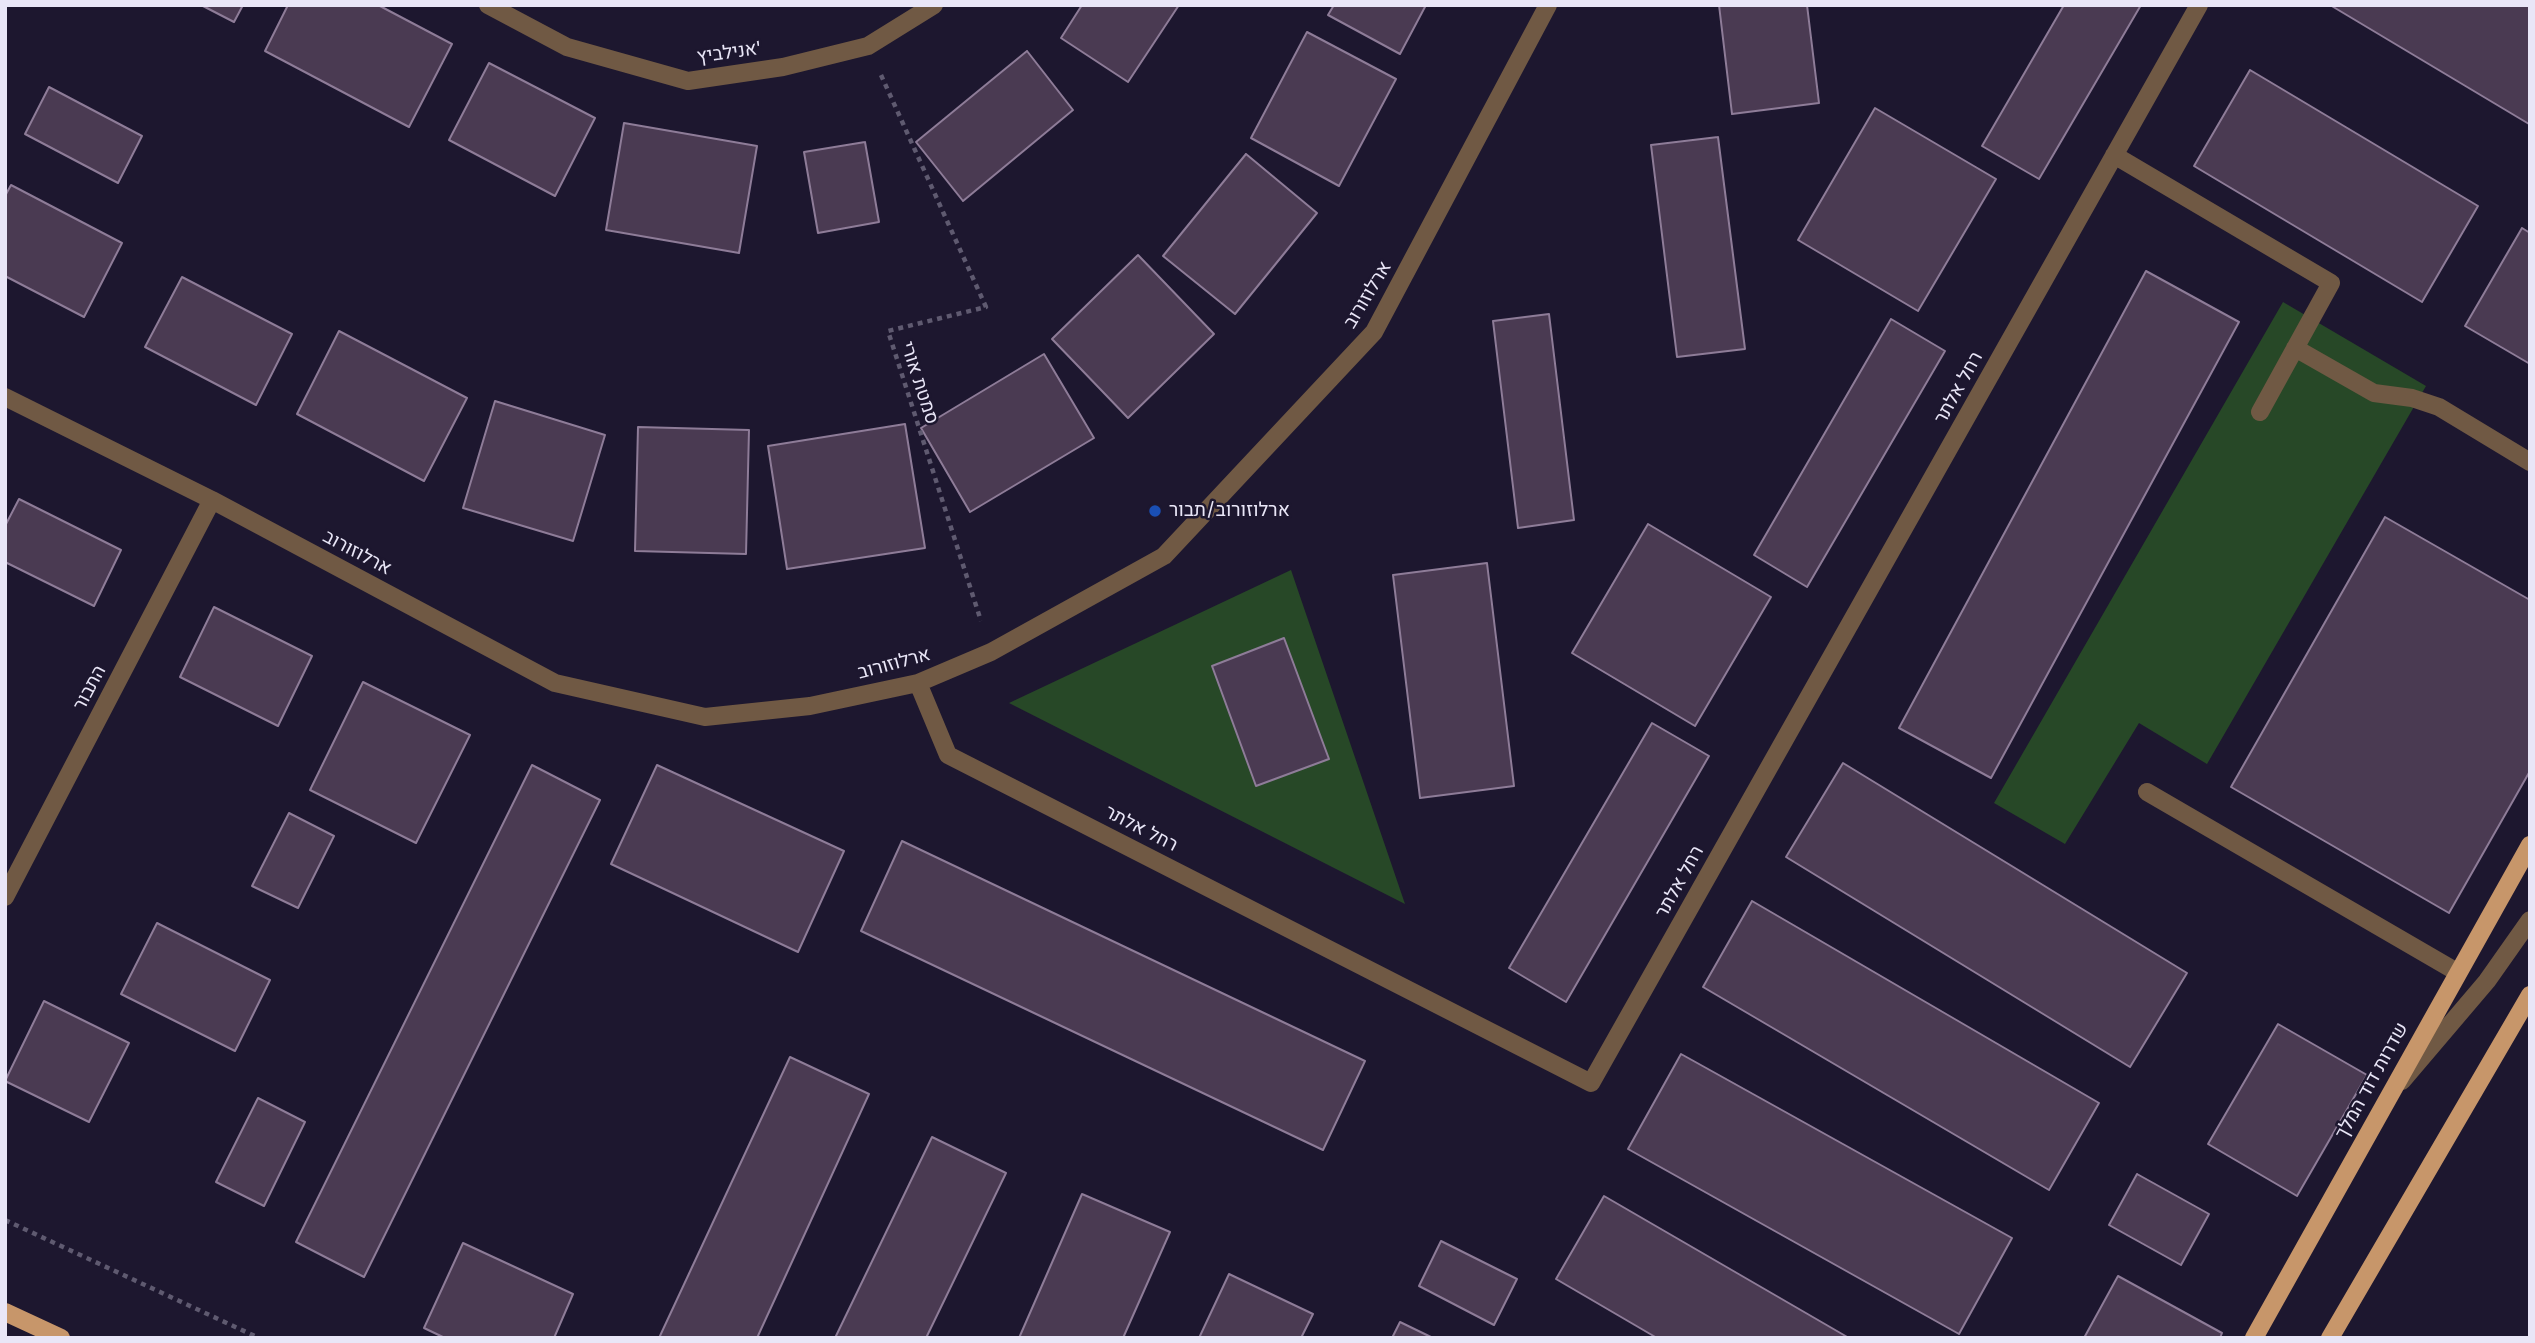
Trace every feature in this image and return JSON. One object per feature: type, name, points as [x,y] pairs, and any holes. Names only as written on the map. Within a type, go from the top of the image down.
[{"type":"main road","name":"שדרות דוד המלך","points":[[2253,1338],[2456,972],[2530,845]]},
{"type":"main road","points":[[2330,1338],[2530,995]]},
{"type":"main road","points":[[5,1312],[61,1338]]},
{"type":"street","name":"אנילביץ'","points":[[488,5],[567,47],[688,80],[783,67],[868,46],[934,5]]},
{"type":"street","name":"ארלוזורוב","points":[[5,397],[212,500],[555,683],[705,717],[810,706],[918,683],[991,652],[1164,556],[1374,332],[1548,5]]},
{"type":"street","name":"רחל אלתר","points":[[918,683],[948,755],[1591,1083],[2199,5]]},
{"type":"street","points":[[2114,155],[2331,283],[2260,411]]},
{"type":"street","points":[[2295,348],[2374,393],[2412,398],[2439,407],[2530,462]]},
{"type":"street","name":"התבור","points":[[5,897],[212,500]]},
{"type":"street","points":[[2147,792],[2456,972]]},
{"type":"street","points":[[2388,1097],[2441,1039],[2530,920]]},
{"type":"path","name":"סמטת אורי","points":[[868,46],[986,307],[888,331],[991,652]]},
{"type":"path","points":[[5,1220],[259,1338]]},
{"type":"green space","points":[[2283,302],[2426,386],[2207,764],[2139,723],[2065,844],[1994,803]]},
{"type":"green space","points":[[1291,570],[1405,904],[1009,703]]},
{"type":"building","points":[[201,5],[243,5],[234,22]]},
{"type":"building","points":[[288,5],[378,5],[452,44],[409,127],[265,51]]},
{"type":"building","points":[[1082,5],[1179,5],[1128,82],[1061,38]]},
{"type":"building","points":[[1334,5],[1426,5],[1400,54],[1328,15]]},
{"type":"building","points":[[1719,5],[1807,5],[1819,103],[1732,114]]},
{"type":"building","points":[[2064,5],[2141,5],[2039,179],[1982,146]]},
{"type":"building","points":[[2330,5],[2530,5],[2529,124]]},
{"type":"building","points":[[1307,32],[1396,79],[1339,186],[1251,138]]},
{"type":"building","points":[[1027,51],[1073,110],[963,201],[916,142]]},
{"type":"building","points":[[489,63],[595,118],[555,196],[449,140]]},
{"type":"building","points":[[2250,70],[2478,206],[2422,302],[2194,166]]},
{"type":"building","points":[[49,87],[142,136],[118,183],[25,134]]},
{"type":"building","points":[[1875,108],[1996,179],[1918,311],[1798,240]]},
{"type":"building","points":[[624,123],[757,146],[739,253],[606,230]]},
{"type":"building","points":[[1718,137],[1745,349],[1677,357],[1651,145]]},
{"type":"building","points":[[865,142],[879,222],[818,233],[804,152]]},
{"type":"building","points":[[1246,154],[1317,213],[1235,314],[1163,256]]},
{"type":"building","points":[[11,185],[122,243],[84,317],[5,276],[5,196]]},
{"type":"building","points":[[2522,228],[2530,233],[2530,364],[2465,326]]},
{"type":"building","points":[[1138,255],[1214,334],[1128,418],[1052,339]]},
{"type":"building","points":[[2146,271],[2239,322],[1991,778],[1899,728]]},
{"type":"building","points":[[182,277],[292,334],[256,405],[145,347]]},
{"type":"building","points":[[1549,314],[1574,520],[1518,528],[1493,321]]},
{"type":"building","points":[[1891,319],[1945,351],[1807,587],[1754,555]]},
{"type":"building","points":[[339,331],[467,398],[424,481],[297,414]]},
{"type":"building","points":[[1044,354],[1094,438],[970,512],[921,428]]},
{"type":"building","points":[[495,401],[605,435],[573,541],[463,508]]},
{"type":"building","points":[[905,424],[925,548],[787,569],[768,446]]},
{"type":"building","points":[[638,427],[749,430],[746,554],[635,551]]},
{"type":"building","points":[[19,499],[121,550],[94,606],[5,562],[5,526]]},
{"type":"building","points":[[2385,517],[2530,600],[2530,771],[2449,913],[2231,787]]},
{"type":"building","points":[[1648,524],[1771,597],[1695,726],[1572,653]]},
{"type":"building","points":[[1487,563],[1514,786],[1420,798],[1393,575]]},
{"type":"building","points":[[214,607],[312,656],[278,726],[180,677]]},
{"type":"building","points":[[1284,638],[1329,759],[1256,786],[1212,666]]},
{"type":"building","points":[[363,682],[470,735],[416,843],[310,790]]},
{"type":"building","points":[[1652,723],[1709,756],[1566,1002],[1509,968]]},
{"type":"building","points":[[1843,763],[2187,973],[2130,1067],[1786,857]]},
{"type":"building","points":[[532,765],[600,800],[364,1277],[296,1242]]},
{"type":"building","points":[[657,765],[844,851],[798,952],[611,864]]},
{"type":"building","points":[[289,813],[334,836],[298,908],[252,886]]},
{"type":"building","points":[[902,841],[1365,1061],[1323,1150],[861,931]]},
{"type":"building","points":[[1752,901],[2099,1103],[2049,1190],[1703,987]]},
{"type":"building","points":[[157,923],[270,980],[235,1051],[121,994]]},
{"type":"building","points":[[44,1001],[129,1043],[89,1122],[5,1081]]},
{"type":"building","points":[[2278,1024],[2367,1075],[2297,1196],[2208,1144]]},
{"type":"building","points":[[1681,1054],[2012,1238],[1959,1334],[1628,1149]]},
{"type":"building","points":[[790,1057],[869,1094],[757,1338],[659,1338]]},
{"type":"building","points":[[258,1098],[305,1122],[264,1206],[216,1182]]},
{"type":"building","points":[[932,1137],[1006,1173],[926,1338],[835,1338]]},
{"type":"building","points":[[2137,1174],[2209,1214],[2181,1265],[2109,1225]]},
{"type":"building","points":[[1082,1194],[1170,1232],[1123,1338],[1019,1338]]},
{"type":"building","points":[[1604,1196],[1849,1338],[1657,1338],[1556,1279]]},
{"type":"building","points":[[1441,1241],[1517,1279],[1494,1325],[1419,1286]]},
{"type":"building","points":[[463,1243],[573,1294],[554,1338],[445,1338],[424,1328]]},
{"type":"building","points":[[1229,1274],[1313,1314],[1301,1338],[1199,1338]]},
{"type":"building","points":[[2118,1276],[2222,1333],[2220,1338],[2084,1338]]},
{"type":"building","points":[[1400,1322],[1433,1338],[1392,1338]]},
{"type":"place","name":"ארלוזורוב/תבור","points":[[1155,511]]}]
